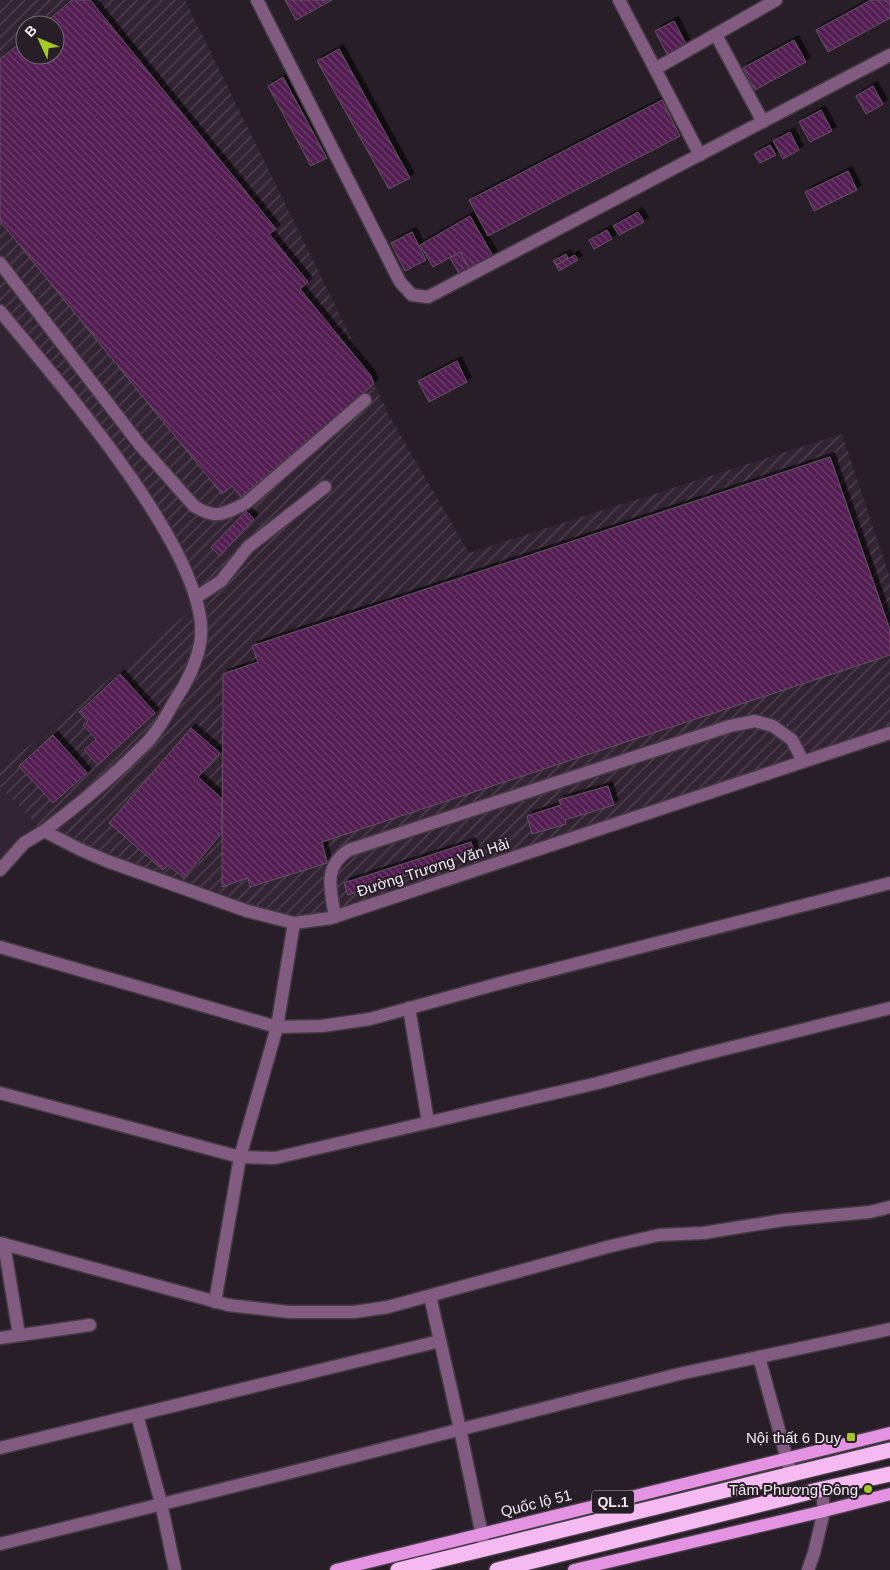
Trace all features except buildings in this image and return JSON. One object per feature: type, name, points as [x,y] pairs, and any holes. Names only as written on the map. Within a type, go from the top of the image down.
[{"type":"highway","name":"Quốc lộ 51","points":[[398,1570],[483,1541],[791,1474],[890,1450]]},
{"type":"highway","name":"QL.1","points":[[497,1570],[822,1489],[890,1474]]},
{"type":"main road","name":"Quốc lộ 51","points":[[336,1570],[483,1541],[786,1459],[890,1433]]},
{"type":"main road","points":[[574,1570],[890,1494]]},
{"type":"street","points":[[257,0],[400,282],[412,295],[428,297],[890,55]]},
{"type":"street","points":[[619,0],[700,155]]},
{"type":"street","points":[[655,69],[776,0]]},
{"type":"street","points":[[716,35],[763,122]]},
{"type":"street","points":[[0,263],[140,445],[194,506],[202,512],[212,515],[223,515],[246,503],[365,400]]},
{"type":"street","points":[[0,311],[95,429],[130,476],[172,541],[197,597],[201,618],[201,642],[195,664],[180,693],[154,734],[93,792],[44,831],[24,843],[0,870]]},
{"type":"street","points":[[197,597],[221,581],[248,547],[325,488]]},
{"type":"street","points":[[335,917],[330,884],[331,872],[338,858],[349,850],[730,726],[755,721],[773,726],[782,731],[792,740],[803,762]]},
{"type":"street","name":"Đường Trương Văn Hải","points":[[44,831],[107,861],[247,911],[294,923],[315,921],[335,917],[890,732]]},
{"type":"street","points":[[0,947],[277,1027],[338,1024],[370,1019],[497,984],[890,884]]},
{"type":"street","points":[[216,1302],[240,1157],[277,1027],[294,923]]},
{"type":"street","points":[[409,1008],[428,1122]]},
{"type":"street","points":[[0,1093],[240,1157],[262,1159],[282,1157],[598,1083],[697,1056],[890,1008]]},
{"type":"street","points":[[19,1335],[2,1243],[228,1306],[289,1312],[346,1312],[388,1307],[611,1246],[659,1235],[703,1233],[784,1220],[870,1212],[890,1207]]},
{"type":"street","points":[[430,1296],[483,1541]]},
{"type":"street","points":[[0,1338],[90,1325]]},
{"type":"street","points":[[0,1544],[161,1503],[312,1468],[679,1374],[890,1329]]},
{"type":"street","points":[[0,1448],[440,1341]]},
{"type":"street","points":[[759,1357],[791,1474]]},
{"type":"street","points":[[137,1415],[161,1503],[174,1570]]},
{"type":"street","points":[[808,1570],[824,1511],[822,1489]]},
{"type":"shaded area","points":[[0,0],[185,0],[390,417],[469,553],[842,434],[890,578],[890,727],[329,914],[294,918],[249,906],[109,857],[52,830],[141,754],[206,641],[206,617],[201,598],[176,539],[134,473],[0,303]]},
{"type":"shaded area","points":[[0,318],[127,479],[168,543],[194,608],[0,769]]},
{"type":"shaded area","points":[[194,608],[196,641],[191,662],[151,731],[111,770],[40,828],[0,787],[0,770]]},
{"type":"shaded area","points":[[0,787],[40,828],[0,863]]},
{"type":"place","name":"Nội thất 6 Duy","points":[[851,1437]]},
{"type":"place","name":"Tâm Phương Đông","points":[[868,1489]]}]
